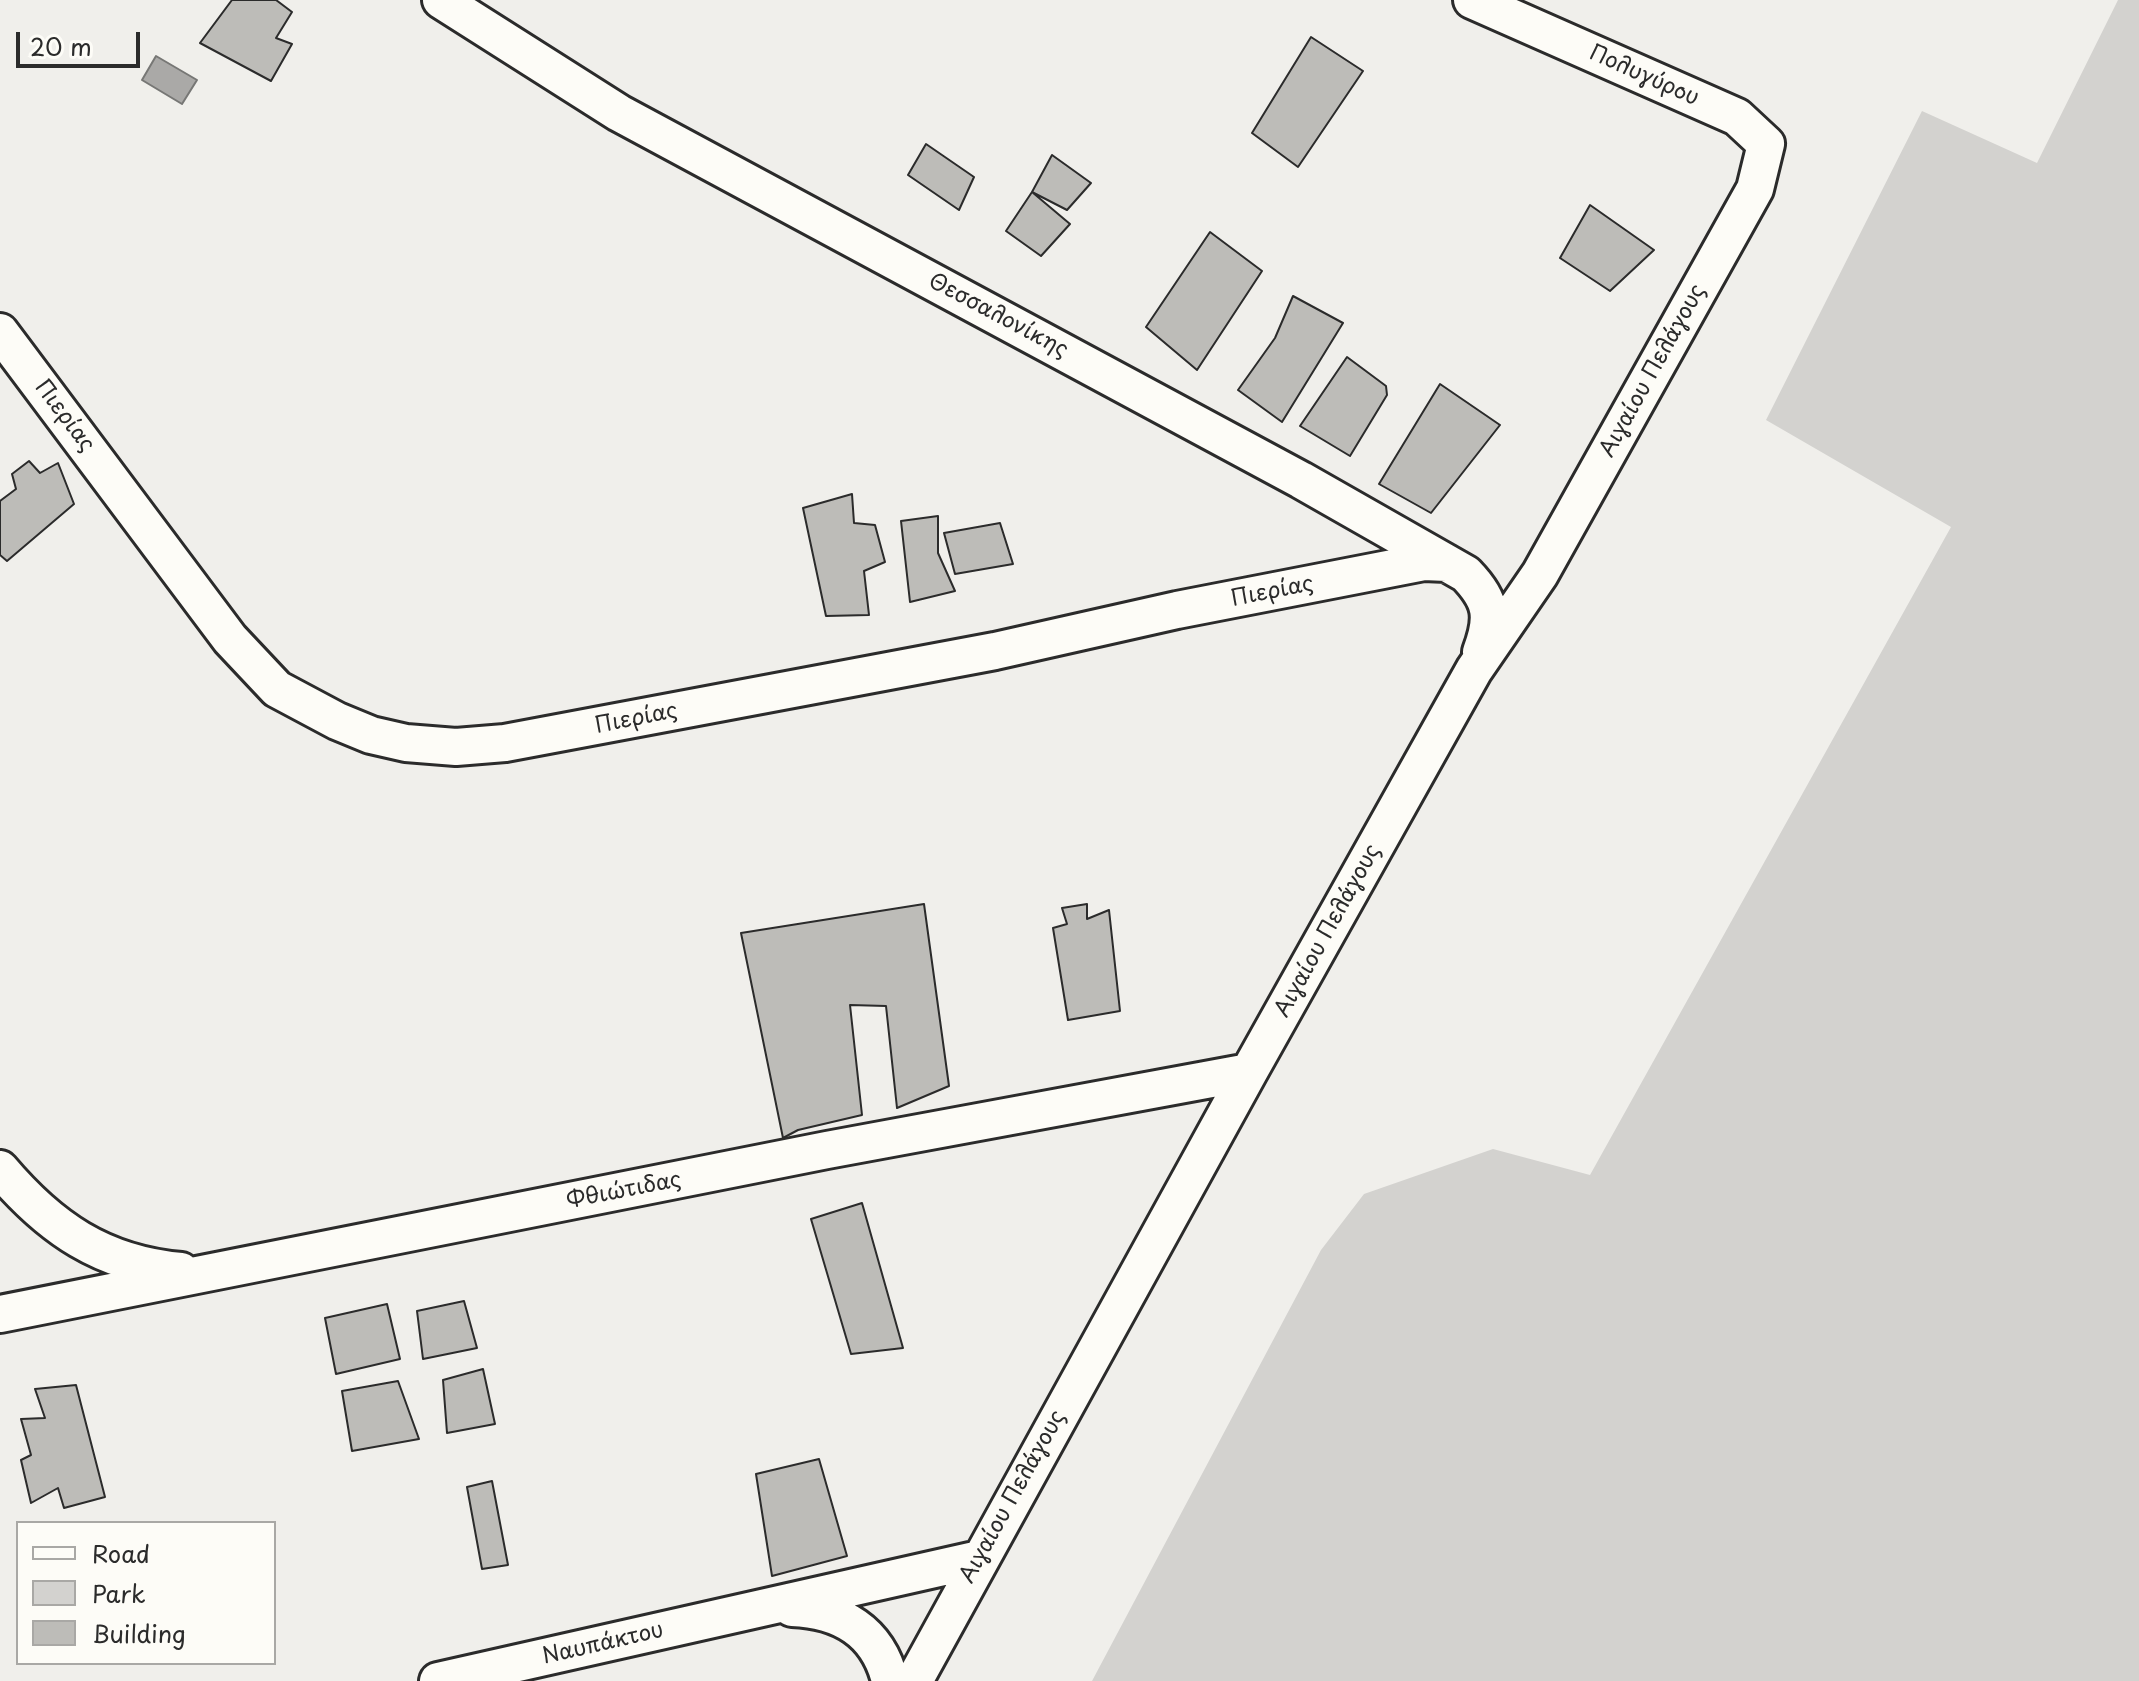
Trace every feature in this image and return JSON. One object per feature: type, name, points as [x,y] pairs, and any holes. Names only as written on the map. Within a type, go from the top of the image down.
[{"type":"street","name":"Θεσσαλονίκης","points":[[441,0],[619,113],[1301,480],[1466,574],[1482,591],[1490,612],[1488,633],[1474,670]]},
{"type":"street","name":"Πολυγύρου","points":[[1472,0],[1737,117],[1766,144],[1755,189]]},
{"type":"street","name":"Αιγαίου Πελάγους","points":[[914,1681],[1474,670],[1540,574],[1755,189]]},
{"type":"street","name":"Πιερίας","points":[[0,332],[230,639],[277,689],[337,721],[371,735],[406,743],[456,747],[505,743],[995,651],[1177,610],[1424,562],[1447,563]]},
{"type":"street","name":"Φθιώτιδας","points":[[0,1314],[827,1150],[1249,1072]]},
{"type":"street","points":[[0,1169],[46,1217],[95,1248],[141,1266],[211,1273]]},
{"type":"street","name":"Ναυπάκτου","points":[[438,1681],[979,1559]]},
{"type":"street","name":"Ναυπάκτου","points":[[767,1607],[822,1611],[847,1620],[876,1647],[890,1681]]},
{"type":"green space","points":[[2118,0],[2139,0],[2139,1681],[1092,1681],[1321,1250],[1364,1194],[1493,1149],[1590,1175],[1951,527],[1766,420],[1922,111],[2037,163]]},
{"type":"shaded area","points":[[156,56],[197,80],[182,104],[142,80]]},
{"type":"building","points":[[232,0],[276,0],[292,12],[276,38],[292,44],[271,81],[200,43]]},
{"type":"building","points":[[1311,37],[1363,71],[1298,167],[1252,133]]},
{"type":"building","points":[[926,144],[974,177],[959,210],[908,175]]},
{"type":"building","points":[[1052,155],[1091,183],[1067,210],[1032,192]]},
{"type":"building","points":[[1032,192],[1070,224],[1041,256],[1006,231]]},
{"type":"building","points":[[1590,205],[1654,250],[1610,291],[1560,258]]},
{"type":"building","points":[[1210,232],[1262,271],[1197,370],[1146,327]]},
{"type":"building","points":[[1293,296],[1343,323],[1282,422],[1238,390],[1275,338]]},
{"type":"building","points":[[1347,357],[1386,386],[1387,395],[1350,456],[1300,426]]},
{"type":"building","points":[[1440,384],[1500,425],[1431,513],[1379,484]]},
{"type":"building","points":[[29,461],[40,473],[58,463],[74,504],[7,561],[0,555],[0,501],[16,489],[12,474]]},
{"type":"building","points":[[852,494],[854,523],[875,525],[885,562],[864,571],[869,615],[826,616],[803,508]]},
{"type":"building","points":[[938,516],[938,553],[955,591],[910,602],[901,521]]},
{"type":"building","points":[[1000,523],[1013,564],[955,574],[944,533]]},
{"type":"building","points":[[924,904],[949,1086],[897,1108],[886,1006],[850,1005],[862,1115],[798,1130],[783,1138],[741,933]]},
{"type":"building","points":[[1087,904],[1087,919],[1109,910],[1120,1011],[1068,1020],[1053,928],[1067,924],[1062,908]]},
{"type":"building","points":[[862,1203],[903,1348],[851,1354],[811,1219]]},
{"type":"building","points":[[464,1301],[477,1348],[423,1359],[417,1311]]},
{"type":"building","points":[[387,1304],[400,1359],[336,1374],[325,1318]]},
{"type":"building","points":[[483,1369],[495,1424],[447,1433],[443,1380]]},
{"type":"building","points":[[398,1381],[419,1439],[352,1451],[342,1391]]},
{"type":"building","points":[[76,1385],[105,1497],[64,1508],[58,1488],[31,1503],[21,1460],[31,1455],[21,1419],[45,1418],[35,1389]]},
{"type":"building","points":[[819,1459],[847,1556],[772,1576],[756,1474]]},
{"type":"building","points":[[492,1481],[508,1565],[482,1569],[467,1487]]}]
